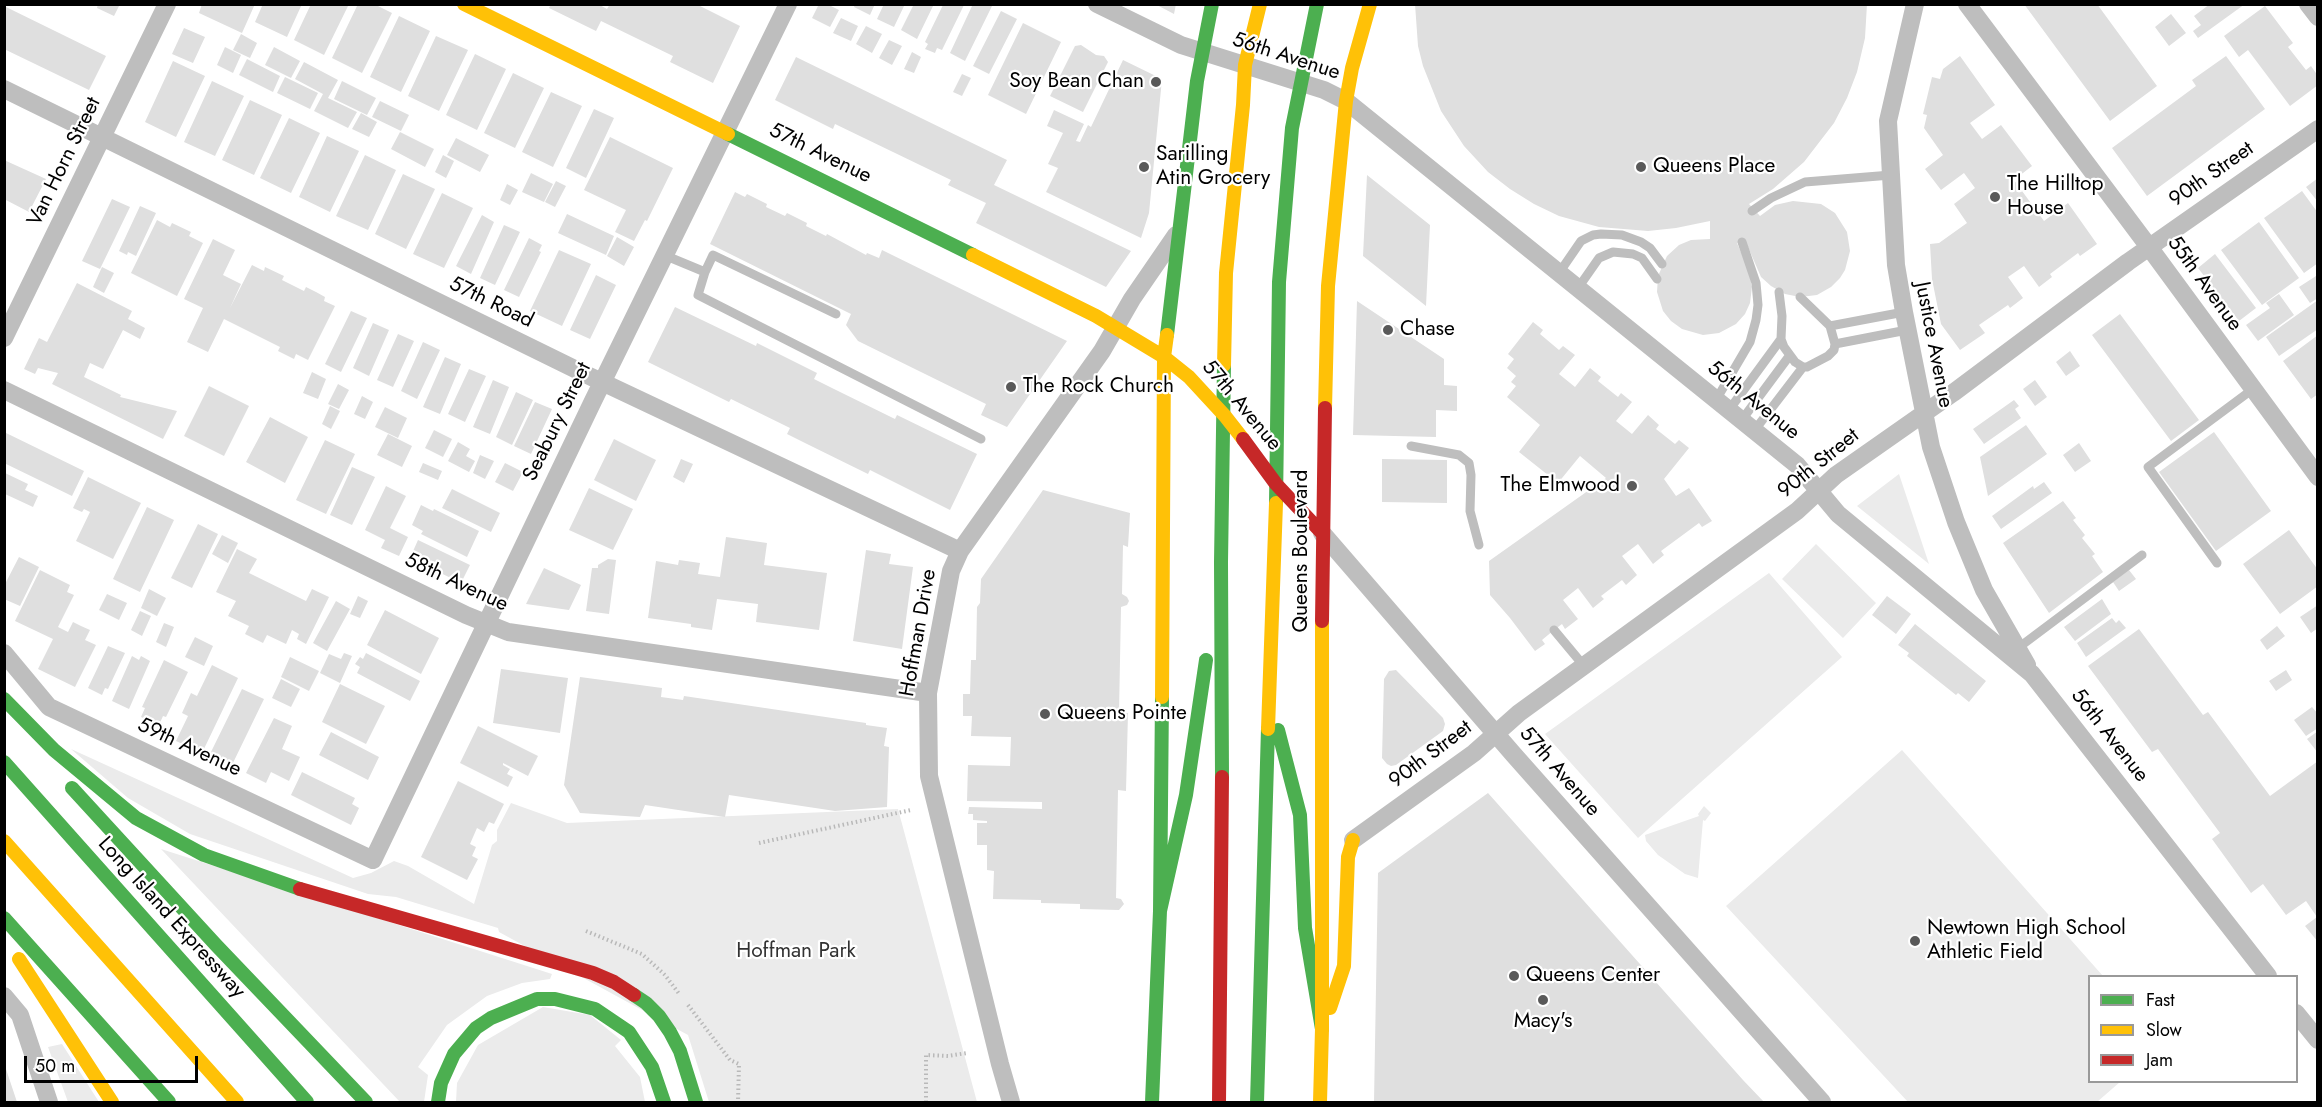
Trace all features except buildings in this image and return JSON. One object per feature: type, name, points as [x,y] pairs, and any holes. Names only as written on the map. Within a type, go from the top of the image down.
[{"type":"main road","name":"57th Avenue","points":[[464,4],[1115,327],[1164,357],[1189,377],[1225,416],[1276,484],[1322,533]]},
{"type":"main road","points":[[1152,1102],[1160,911],[1164,357],[1201,52],[1212,4]]},
{"type":"main road","points":[[1219,1102],[1222,845],[1221,562],[1226,273],[1245,65],[1260,4]]},
{"type":"main road","name":"Queens Boulevard","points":[[1257,1102],[1276,484],[1279,282],[1292,128],[1317,4]]},
{"type":"main road","name":"Queens Boulevard","points":[[1320,1102],[1322,533],[1328,286],[1346,101],[1352,68],[1370,4]]},
{"type":"main road","points":[[1160,911],[1186,795],[1221,562]]},
{"type":"main road","points":[[4,699],[54,750],[107,796],[136,818],[204,855],[284,884],[592,973],[614,982],[646,1003],[670,1032],[680,1051],[696,1102]]},
{"type":"main road","points":[[1270,699],[1300,815],[1305,928],[1322,1029]]},
{"type":"main road","points":[[4,705],[56,770],[216,945],[366,1102]]},
{"type":"main road","name":"Long Island Expressway","points":[[4,762],[307,1102]]},
{"type":"main road","points":[[4,840],[237,1102]]},
{"type":"main road","points":[[1322,1029],[1344,966],[1348,857],[1353,840]]},
{"type":"main road","points":[[4,918],[169,1102]]},
{"type":"main road","points":[[4,938],[112,1102]]},
{"type":"main road","points":[[438,1102],[441,1083],[454,1053],[476,1028],[491,1018],[537,999],[555,999],[595,1009],[629,1032],[652,1067],[664,1102]]},
{"type":"street","name":"Van Horn Street","points":[[4,338],[166,4]]},
{"type":"street","name":"Seabury Street","points":[[374,860],[602,382],[788,4]]},
{"type":"street","name":"56th Avenue","points":[[1097,4],[1201,52],[1324,90],[1346,101],[1797,465],[1838,514],[2032,674],[2267,975]]},
{"type":"street","name":"Justice Avenue","points":[[1915,4],[1888,121],[1896,265],[1905,321],[1930,447],[1984,590],[2032,674]]},
{"type":"street","name":"55th Avenue","points":[[1967,4],[2318,477]]},
{"type":"street","points":[[2308,4],[2318,17]]},
{"type":"street","name":"57th Road","points":[[4,89],[602,382],[960,552]]},
{"type":"street","name":"90th Street","points":[[1353,840],[1474,753],[1519,713],[1797,511],[1836,475],[2149,247],[2318,129]]},
{"type":"street","name":"Hoffman Drive","points":[[1011,1102],[929,776],[928,693],[951,571],[960,552],[1102,351],[1115,327],[1179,231]]},
{"type":"street","name":"58th Avenue","points":[[4,390],[508,632],[928,693]]},
{"type":"street","name":"57th Avenue","points":[[1322,533],[1496,734],[1822,1102]]},
{"type":"street","name":"59th Avenue","points":[[4,653],[49,707],[374,860]]},
{"type":"street","points":[[4,996],[20,1015],[49,1102]]},
{"type":"street","points":[[2298,1015],[2318,1040]]},
{"type":"lane","points":[[1752,211],[1771,198],[1805,182],[1891,175]]},
{"type":"lane","points":[[1559,273],[1581,242],[1593,235],[1601,234],[1622,235],[1641,242],[1650,248],[1662,264]]},
{"type":"lane","points":[[1735,415],[1732,376],[1750,342],[1758,305],[1756,283],[1742,242]]},
{"type":"lane","points":[[1578,288],[1599,258],[1613,252],[1633,254],[1642,258],[1658,279]]},
{"type":"lane","points":[[664,255],[705,272]]},
{"type":"lane","points":[[836,314],[712,255],[698,295],[981,438]]},
{"type":"lane","points":[[1735,415],[1781,339],[1782,316],[1779,292]]},
{"type":"lane","points":[[1735,415],[1803,367],[1815,364],[1834,350],[1835,344],[1830,326],[1800,297]]},
{"type":"lane","points":[[1830,326],[1905,321]]},
{"type":"lane","points":[[1835,344],[1905,321]]},
{"type":"lane","points":[[1781,339],[1790,356],[1803,367]]},
{"type":"lane","points":[[1735,415],[1790,356]]},
{"type":"lane","points":[[2217,562],[2148,467],[2253,389]]},
{"type":"lane","points":[[1412,446],[1459,455],[1469,464],[1470,511],[1479,545]]},
{"type":"lane","points":[[2018,648],[2142,555]]},
{"type":"lane","points":[[1554,630],[1584,666]]},
{"type":"path","points":[[759,843],[911,810]]},
{"type":"path","points":[[926,1102],[926,1055],[948,1056],[968,1053]]},
{"type":"green space","points":[[1899,474],[1929,564],[1857,506]]},
{"type":"green space","points":[[1816,544],[1876,603],[1843,638],[1782,579]]},
{"type":"green space","points":[[1769,573],[1842,657],[1638,838],[1545,734]]},
{"type":"green space","name":"Hoffman Park","points":[[71,749],[353,878],[371,873],[394,861],[408,866],[474,904],[492,845],[497,841],[497,830],[511,803],[567,823],[898,809],[977,1102],[709,1102],[688,1035],[499,932],[498,928],[396,897],[368,894],[190,834],[128,798]]},
{"type":"green space","name":"Newtown High School Athletic Field","points":[[1902,750],[2102,975],[2088,975],[2088,1083],[2119,1083],[2097,1102],[1908,1102],[1726,906]]},
{"type":"green space","points":[[1704,806],[1711,813],[1705,821],[1703,820],[1698,878],[1685,874],[1658,855],[1646,841],[1645,835],[1699,816]]},
{"type":"green space","points":[[161,849],[552,974],[550,979],[522,983],[487,996],[447,1025],[418,1067],[428,1075],[424,1102],[400,1102]]},
{"type":"green space","points":[[543,1007],[590,1015],[621,1040],[615,1046],[640,1077],[645,1102],[456,1102],[457,1083],[478,1045]]},
{"type":"green space","points":[[62,1044],[99,1102],[68,1102],[48,1047]]},
{"type":"traffic: fast","points":[[1167,335],[1197,81],[1212,4]]},
{"type":"traffic: fast","points":[[1276,503],[1279,282],[1292,128],[1317,4]]},
{"type":"traffic: fast","points":[[728,134],[973,255]]},
{"type":"traffic: fast","points":[[1222,777],[1221,562],[1224,365]]},
{"type":"traffic: fast","points":[[1160,911],[1186,795],[1206,660]]},
{"type":"traffic: fast","points":[[1152,1102],[1160,911],[1162,697]]},
{"type":"traffic: fast","points":[[4,699],[54,750],[136,818],[204,855],[300,889]]},
{"type":"traffic: fast","points":[[1257,1102],[1268,729]]},
{"type":"traffic: fast","points":[[1278,730],[1300,815],[1305,928],[1322,1029]]},
{"type":"traffic: fast","points":[[4,762],[307,1102]]},
{"type":"traffic: fast","points":[[72,788],[216,945],[366,1102]]},
{"type":"traffic: fast","points":[[4,918],[169,1102]]},
{"type":"traffic: fast","points":[[634,995],[659,1016],[670,1032],[680,1051],[696,1102]]},
{"type":"traffic: fast","points":[[438,1102],[441,1083],[454,1054],[476,1028],[491,1018],[537,999],[555,999],[595,1009],[629,1032],[652,1067],[664,1102]]},
{"type":"traffic: slow","points":[[464,4],[728,134]]},
{"type":"traffic: slow","points":[[1224,365],[1226,273],[1245,65],[1260,4]]},
{"type":"traffic: slow","points":[[1325,408],[1328,286],[1346,101],[1352,68],[1370,4]]},
{"type":"traffic: slow","points":[[973,255],[1096,316],[1164,357],[1189,377],[1243,439]]},
{"type":"traffic: slow","points":[[1162,697],[1164,357],[1167,335]]},
{"type":"traffic: slow","points":[[1268,729],[1276,503]]},
{"type":"traffic: slow","points":[[1320,1102],[1322,621]]},
{"type":"traffic: slow","points":[[1330,1008],[1344,966],[1348,857],[1353,840]]},
{"type":"traffic: slow","points":[[4,841],[237,1102]]},
{"type":"traffic: slow","points":[[19,959],[112,1102]]},
{"type":"traffic: jam","points":[[1322,621],[1325,408]]},
{"type":"traffic: jam","points":[[1243,439],[1276,484],[1322,533]]},
{"type":"traffic: jam","points":[[1219,1102],[1222,777]]},
{"type":"traffic: jam","points":[[300,889],[593,973],[614,982],[634,995]]},
{"type":"place","name":"Soy Bean Chan","points":[[1156,82]]},
{"type":"place","name":"Sarilling Atin Grocery","points":[[1144,167]]},
{"type":"place","name":"Queens Place","points":[[1641,167]]},
{"type":"place","name":"The Hilltop House","points":[[1995,197]]},
{"type":"place","name":"Chase","points":[[1388,330]]},
{"type":"place","name":"The Rock Church","points":[[1011,387]]},
{"type":"place","name":"The Elmwood","points":[[1632,486]]},
{"type":"place","name":"Queens Pointe","points":[[1045,714]]},
{"type":"place","name":"Newtown High School Athletic Field","points":[[1915,941]]},
{"type":"place","name":"Queens Center","points":[[1514,976]]},
{"type":"place","name":"Macy's","points":[[1543,1000]]}]
